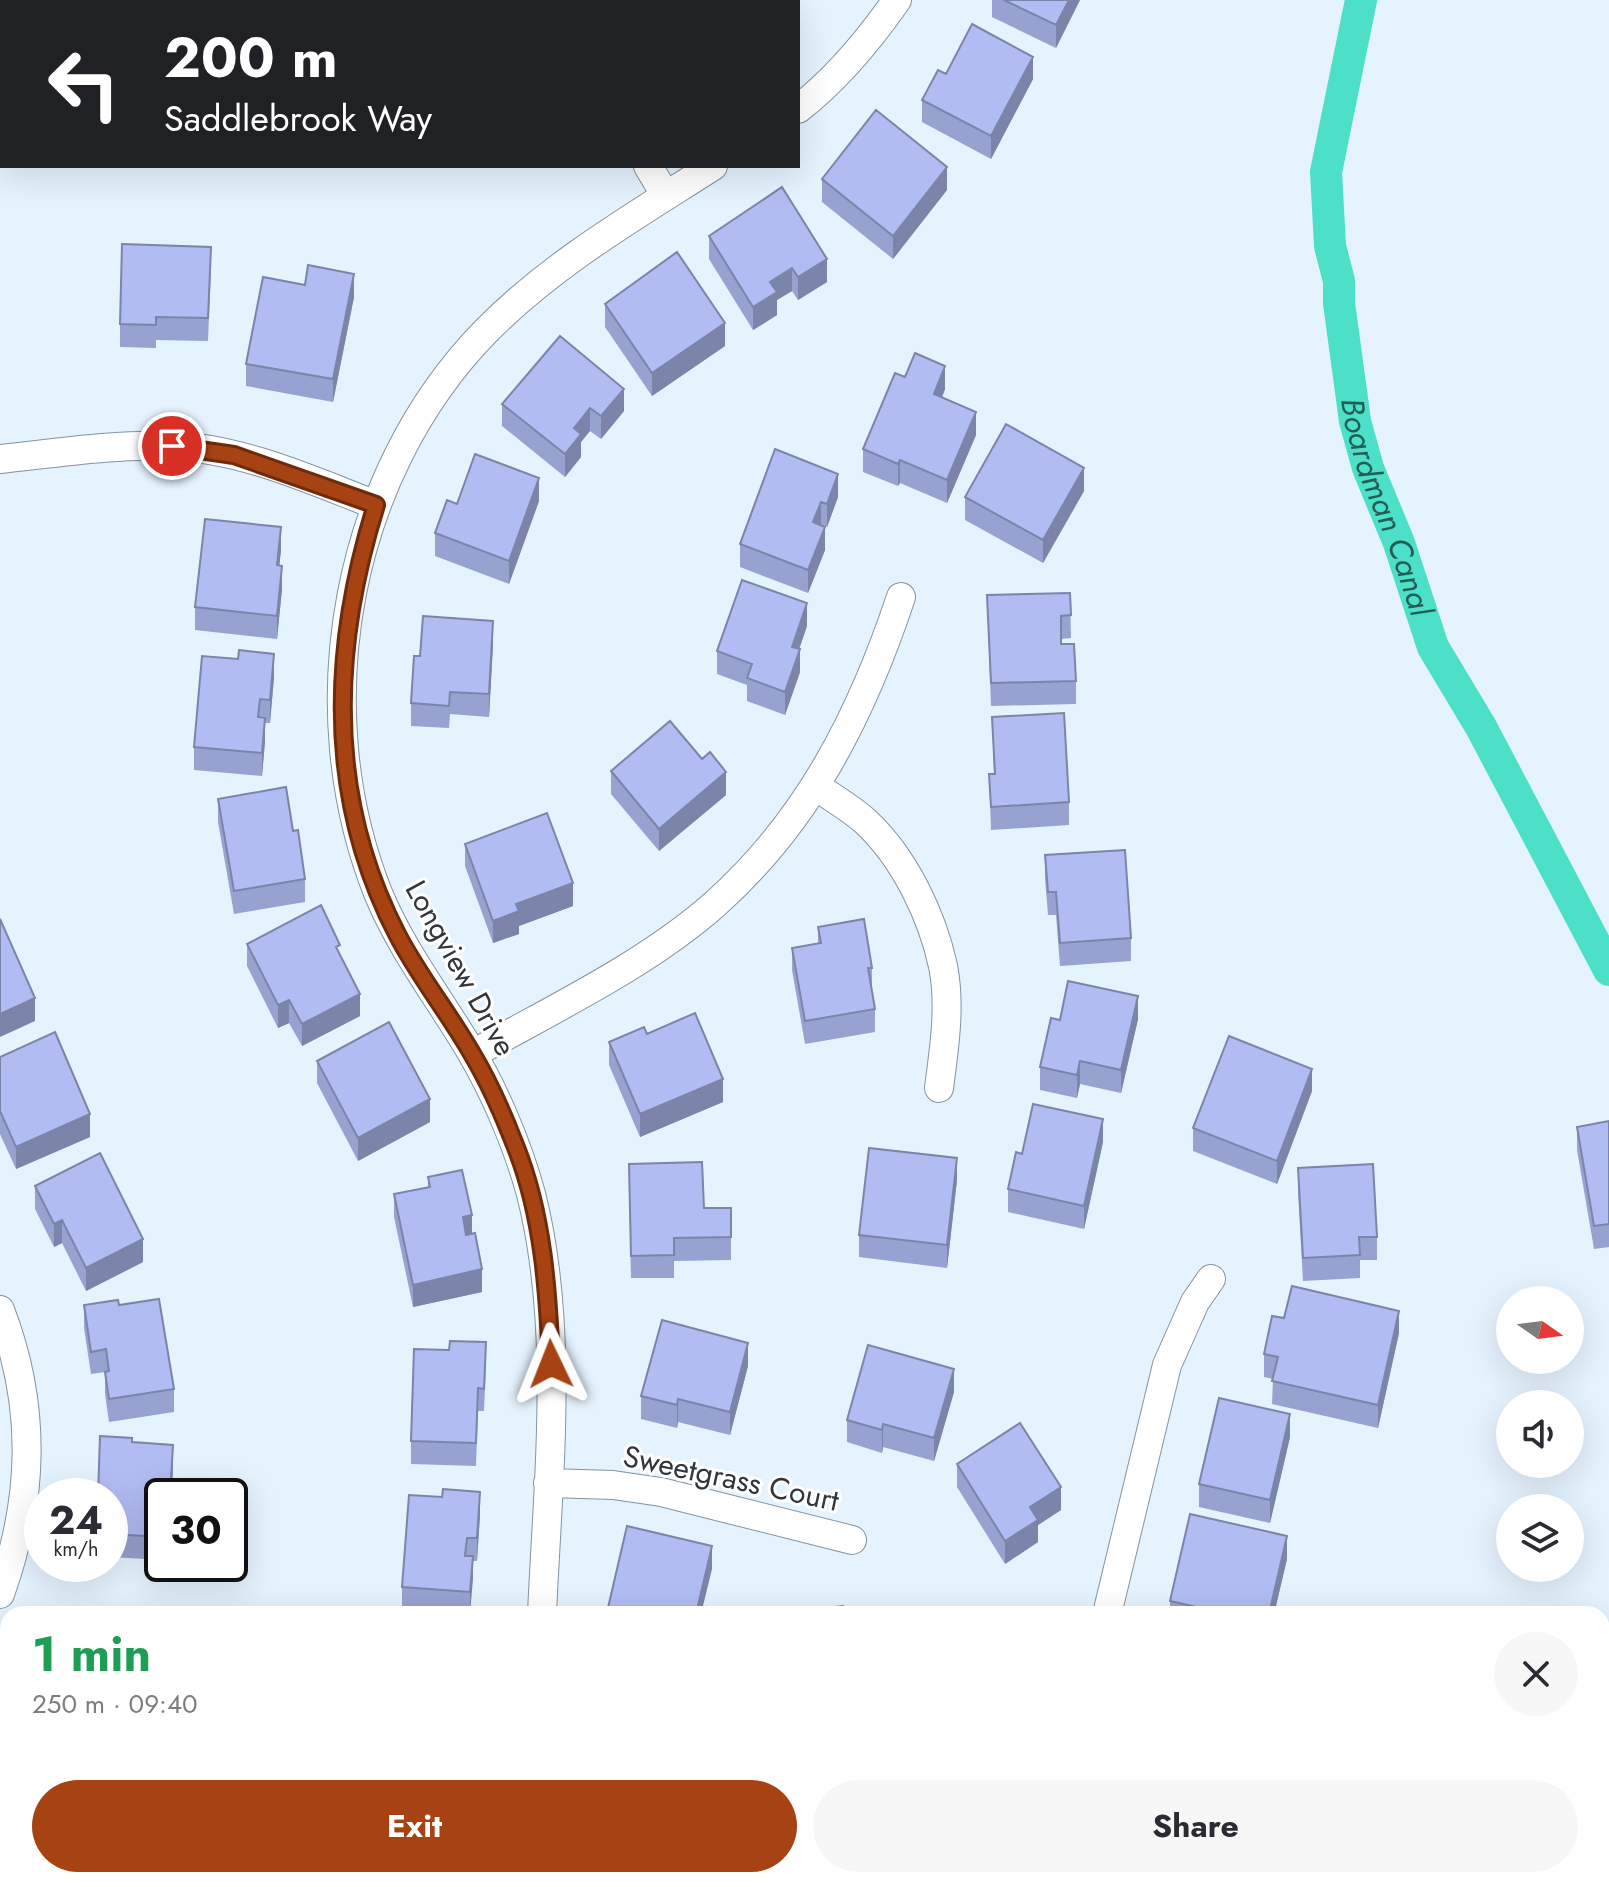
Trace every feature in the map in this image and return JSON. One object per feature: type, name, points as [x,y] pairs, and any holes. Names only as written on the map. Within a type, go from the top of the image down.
[{"type":"street","points":[[800,108],[818,94],[852,58],[897,0]]},
{"type":"street","points":[[649,168],[666,196]]},
{"type":"street","name":"Longview Drive","points":[[542,1606],[548,1483],[549,1313],[540,1236],[516,1145],[473,1054],[398,935],[361,844],[349,795],[343,737],[343,676],[349,614],[359,558],[376,505],[397,457],[418,420],[453,371],[485,332],[524,296],[569,261],[710,168]]},
{"type":"street","points":[[0,459],[128,447],[199,448],[270,466],[376,505]]},
{"type":"street","points":[[473,1054],[603,981],[665,942],[714,905],[753,866],[789,823],[840,747],[864,698],[901,597]]},
{"type":"street","points":[[815,786],[866,821],[889,847],[912,885],[931,927],[943,967],[946,1006],[939,1088]]},
{"type":"street","points":[[1109,1606],[1167,1365],[1190,1312],[1211,1279]]},
{"type":"street","points":[[0,1310],[20,1381],[28,1437],[25,1492],[18,1534],[0,1594]]},
{"type":"street","name":"Sweetgrass Court","points":[[548,1483],[613,1485],[661,1492],[852,1540]]},
{"type":"building","points":[[1004,0],[1069,0],[1056,25]]},
{"type":"building","points":[[972,24],[1033,57],[991,136],[922,100],[938,70],[946,74]]},
{"type":"building","points":[[876,110],[947,167],[893,236],[822,179]]},
{"type":"building","points":[[782,187],[827,259],[798,277],[792,268],[770,282],[777,292],[753,307],[709,236]]},
{"type":"building","points":[[122,244],[211,247],[208,318],[156,317],[156,325],[120,324]]},
{"type":"building","points":[[677,252],[725,323],[652,373],[605,304]]},
{"type":"building","points":[[308,265],[354,274],[333,379],[246,364],[263,277],[305,285]]},
{"type":"building","points":[[560,336],[624,389],[601,416],[590,408],[574,428],[581,434],[565,454],[502,404]]},
{"type":"building","points":[[915,353],[945,366],[934,394],[976,412],[947,480],[900,460],[898,464],[863,449],[895,373],[905,377]]},
{"type":"building","points":[[1006,424],[1084,468],[1043,540],[965,497]]},
{"type":"building","points":[[775,449],[838,474],[827,504],[821,502],[813,522],[825,527],[808,570],[740,544]]},
{"type":"building","points":[[475,454],[539,478],[509,561],[435,533],[447,500],[457,504]]},
{"type":"building","points":[[205,519],[281,527],[277,565],[282,566],[277,616],[195,607]]},
{"type":"building","points":[[742,580],[807,603],[792,647],[800,649],[785,692],[747,678],[752,664],[717,651]]},
{"type":"building","points":[[1070,593],[1071,615],[1061,616],[1061,644],[1074,644],[1076,681],[991,683],[987,595]]},
{"type":"building","points":[[423,616],[493,621],[489,694],[450,692],[449,706],[411,703],[414,656],[420,656]]},
{"type":"building","points":[[239,650],[274,654],[270,700],[260,699],[258,717],[265,718],[262,753],[194,747],[202,656],[238,659]]},
{"type":"building","points":[[1064,713],[1069,802],[991,807],[989,774],[995,774],[992,717]]},
{"type":"building","points":[[670,721],[702,759],[710,752],[726,772],[659,829],[611,771]]},
{"type":"building","points":[[286,787],[293,831],[298,830],[305,879],[234,891],[218,799]]},
{"type":"building","points":[[547,813],[573,883],[516,904],[519,911],[493,921],[465,844]]},
{"type":"building","points":[[1125,850],[1131,938],[1060,943],[1056,892],[1048,892],[1045,855]]},
{"type":"building","points":[[321,905],[340,945],[336,947],[360,994],[302,1024],[289,1000],[278,1005],[247,944]]},
{"type":"building","points":[[0,919],[35,998],[0,1014]]},
{"type":"building","points":[[864,919],[875,1009],[805,1021],[792,948],[821,943],[818,927]]},
{"type":"building","points":[[1068,981],[1138,996],[1121,1070],[1080,1061],[1077,1075],[1040,1067],[1051,1018],[1060,1020]]},
{"type":"building","points":[[695,1013],[723,1079],[640,1114],[609,1042],[644,1027],[647,1034]]},
{"type":"building","points":[[389,1022],[430,1099],[358,1138],[317,1061]]},
{"type":"building","points":[[55,1032],[90,1114],[16,1147],[0,1111],[0,1057]]},
{"type":"building","points":[[1229,1036],[1312,1069],[1277,1161],[1193,1128]]},
{"type":"building","points":[[1033,1104],[1103,1119],[1084,1206],[1008,1189],[1016,1152],[1022,1154]]},
{"type":"building","points":[[1609,1121],[1609,1224],[1594,1226],[1577,1127]]},
{"type":"building","points":[[869,1148],[957,1158],[947,1245],[859,1235]]},
{"type":"building","points":[[100,1153],[143,1239],[86,1268],[62,1220],[54,1224],[35,1186]]},
{"type":"building","points":[[702,1162],[704,1208],[731,1208],[731,1237],[674,1238],[674,1255],[631,1256],[629,1164]]},
{"type":"building","points":[[1373,1164],[1377,1237],[1359,1237],[1360,1255],[1303,1258],[1298,1168]]},
{"type":"building","points":[[462,1170],[472,1215],[463,1217],[466,1235],[475,1233],[482,1269],[413,1285],[394,1194],[430,1187],[428,1177]]},
{"type":"building","points":[[1292,1286],[1399,1311],[1378,1405],[1272,1381],[1278,1357],[1264,1354],[1272,1316],[1284,1318]]},
{"type":"building","points":[[159,1299],[174,1389],[109,1399],[106,1349],[91,1352],[84,1305],[118,1300],[119,1305]]},
{"type":"building","points":[[662,1320],[748,1343],[730,1412],[678,1399],[677,1405],[641,1396]]},
{"type":"building","points":[[450,1341],[486,1342],[484,1389],[478,1388],[476,1443],[411,1441],[414,1349],[449,1350]]},
{"type":"building","points":[[868,1345],[954,1369],[934,1438],[883,1424],[882,1430],[847,1420]]},
{"type":"building","points":[[1219,1398],[1290,1414],[1270,1500],[1199,1484]]},
{"type":"building","points":[[1020,1423],[1061,1487],[1030,1507],[1038,1520],[1005,1541],[957,1464]]},
{"type":"building","points":[[100,1436],[173,1445],[171,1478],[144,1478],[144,1536],[128,1535],[128,1478],[99,1478]]},
{"type":"building","points":[[443,1489],[480,1492],[477,1538],[467,1538],[465,1556],[473,1556],[470,1592],[402,1587],[409,1495],[442,1497]]},
{"type":"building","points":[[1190,1514],[1287,1536],[1271,1606],[1192,1606],[1170,1601]]},
{"type":"building","points":[[627,1526],[712,1546],[698,1606],[608,1606]]},
{"type":"waterway","name":"Boardman Canal","points":[[1361,0],[1326,172],[1330,246],[1339,281],[1339,303],[1355,421],[1368,468],[1399,543],[1433,647],[1481,727],[1609,970]]},
{"type":"route","points":[[172,446],[234,455],[376,505],[359,558],[343,676],[343,737],[349,795],[361,844],[398,935],[473,1054],[516,1145],[540,1236],[551,1364]]}]
